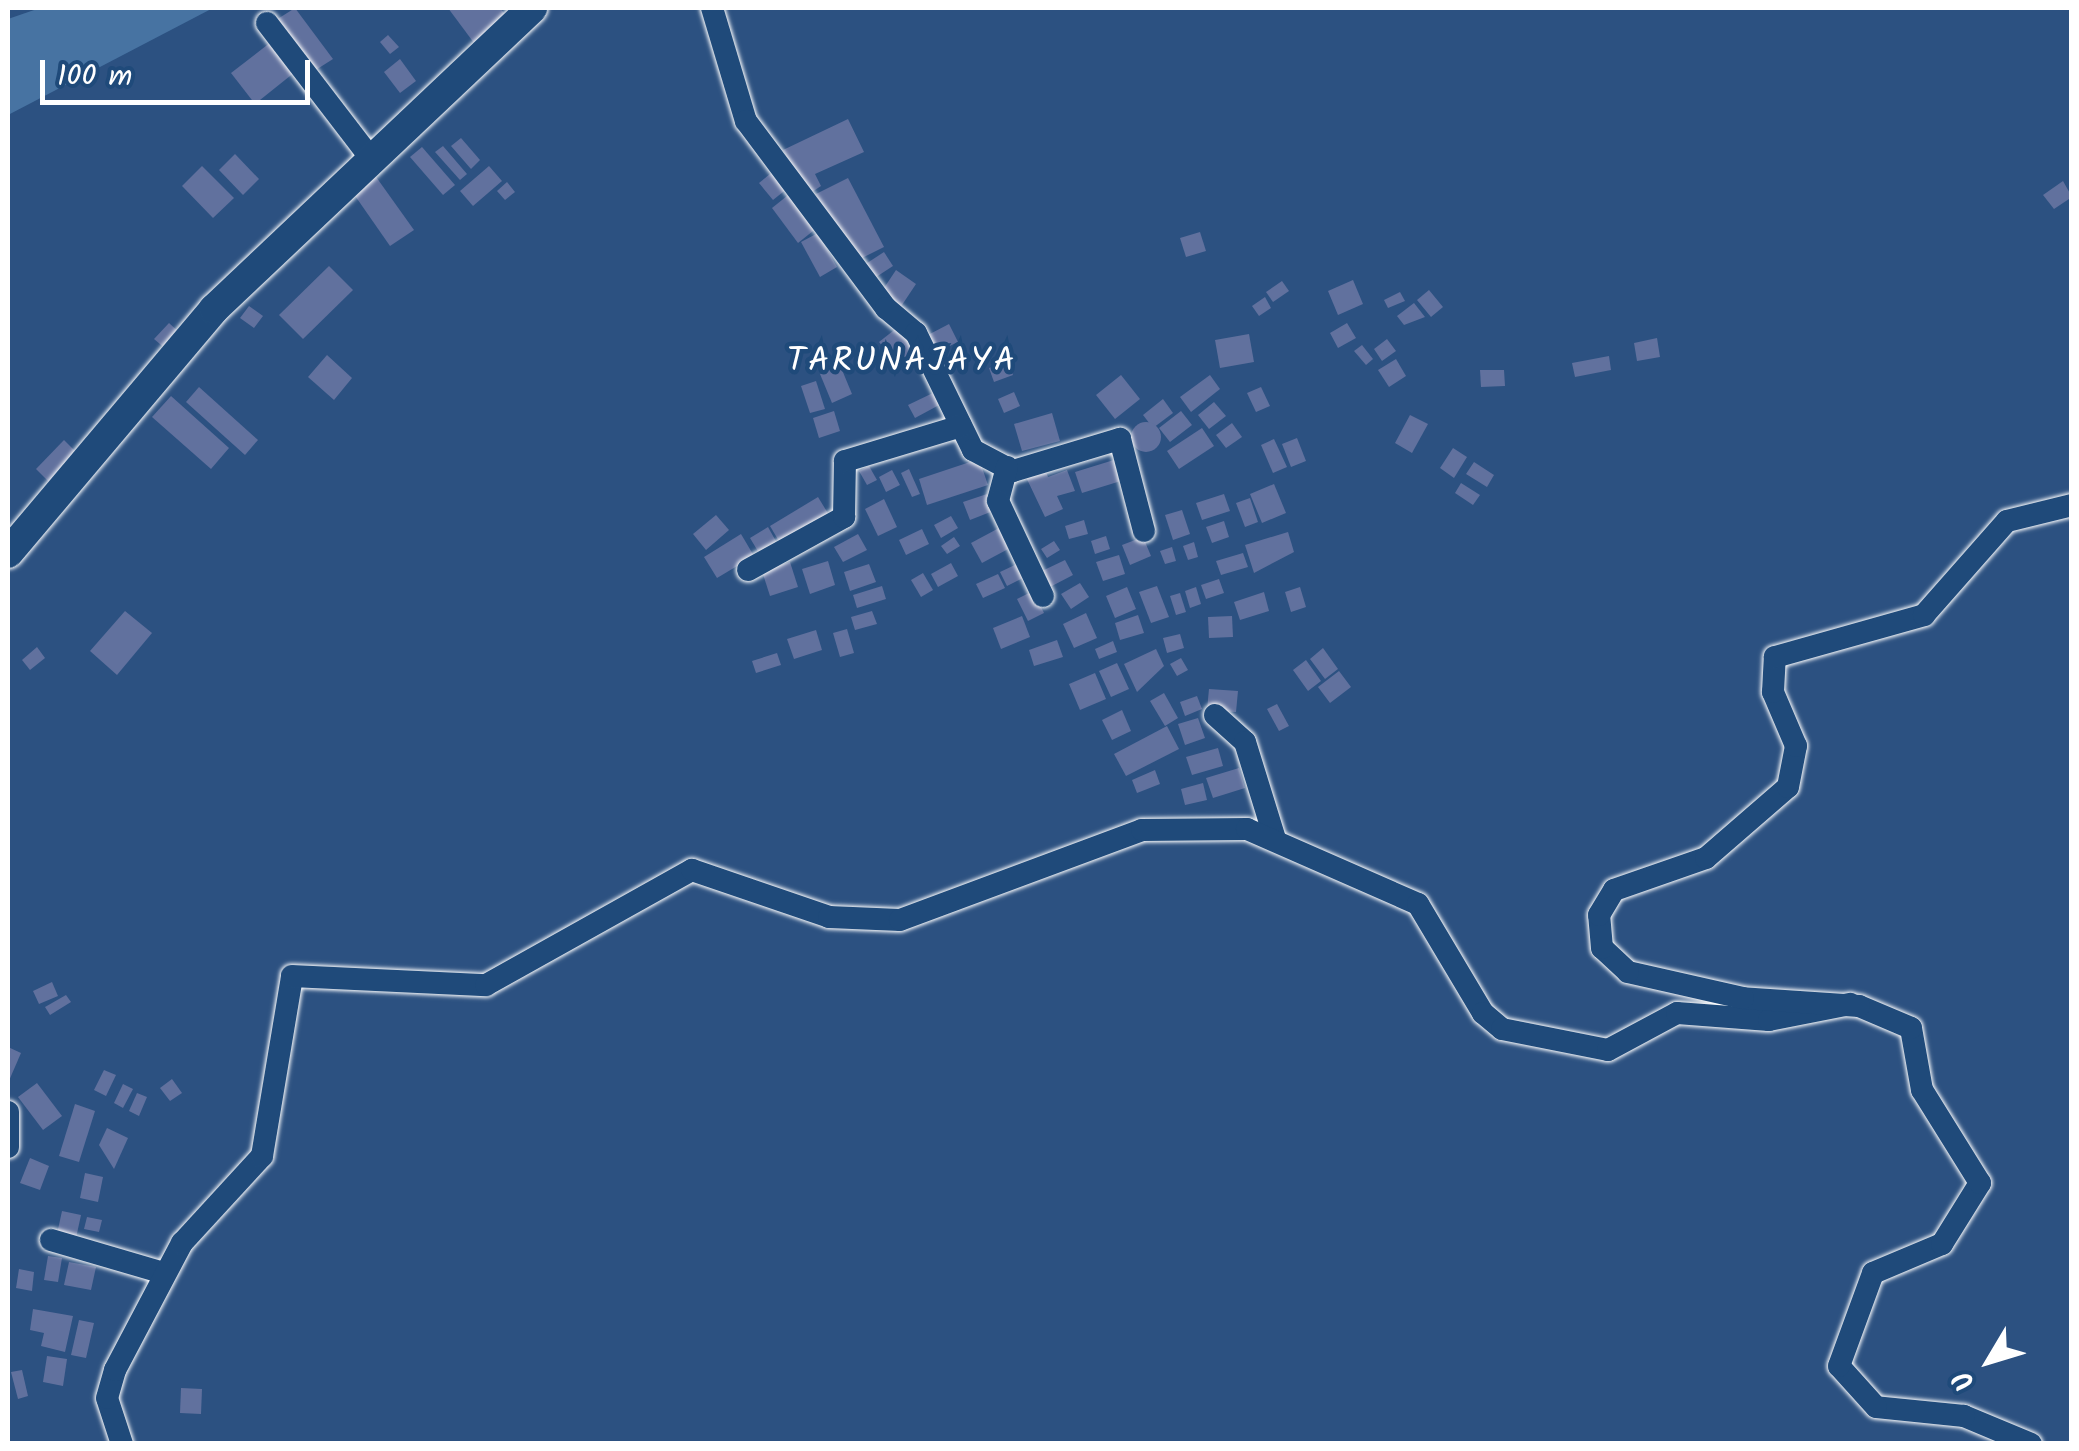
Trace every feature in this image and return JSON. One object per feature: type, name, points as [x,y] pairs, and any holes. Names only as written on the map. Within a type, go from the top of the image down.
[{"type":"street","points":[[8,554],[214,309],[532,8]]},
{"type":"street","points":[[712,8],[746,121],[886,308],[916,333],[973,450],[1007,467],[1120,439],[1144,531]]},
{"type":"street","points":[[267,24],[373,161]]},
{"type":"street","points":[[748,570],[844,517],[845,462],[961,426]]},
{"type":"street","points":[[1007,467],[998,501],[1043,596]]},
{"type":"street","points":[[2031,1444],[1964,1416],[1876,1408],[1839,1366],[1872,1273],[1934,1251],[1980,1183],[1922,1090],[1911,1028],[1850,1004],[1756,1000],[1628,972],[1602,948],[1604,902],[1638,875],[1706,858],[1788,787],[1796,746],[1773,692],[1775,657],[1924,615],[2007,521],[2072,505]]},
{"type":"street","points":[[1216,715],[1246,742],[1275,839]]},
{"type":"street","points":[[122,1444],[107,1398],[164,1272],[256,1169],[292,976],[486,985],[692,870],[829,916],[888,921],[1142,830],[1247,829],[1418,904],[1483,1013],[1502,1029],[1608,1050],[1677,1013],[1769,1020],[1850,1004]]},
{"type":"street","points":[[8,1112],[8,1147]]},
{"type":"street","points":[[51,1240],[164,1272]]},
{"type":"water","points":[[40,8],[213,8],[8,115],[8,19]]},
{"type":"building","points":[[295,8],[333,59],[311,73],[276,20]]},
{"type":"building","points":[[448,8],[500,8],[511,22],[477,47]]},
{"type":"building","points":[[388,35],[399,47],[390,54],[380,42]]},
{"type":"building","points":[[271,42],[295,72],[255,104],[231,73]]},
{"type":"building","points":[[400,59],[416,81],[400,93],[384,72]]},
{"type":"building","points":[[848,119],[864,152],[815,174],[821,186],[809,194],[783,150]]},
{"type":"building","points":[[461,138],[480,160],[471,169],[451,146]]},
{"type":"building","points":[[443,146],[467,174],[460,180],[435,152]]},
{"type":"building","points":[[422,147],[455,185],[443,195],[410,157]]},
{"type":"building","points":[[235,154],[259,179],[243,195],[219,170]]},
{"type":"building","points":[[202,166],[234,198],[213,218],[182,186]]},
{"type":"building","points":[[489,166],[502,181],[473,206],[460,191]]},
{"type":"building","points":[[775,170],[788,188],[773,200],[759,183]]},
{"type":"building","points":[[374,174],[414,230],[390,246],[351,190]]},
{"type":"building","points":[[848,178],[884,247],[852,263],[816,194]]},
{"type":"building","points":[[2063,181],[2072,197],[2054,209],[2043,195]]},
{"type":"building","points":[[507,182],[515,192],[505,200],[497,191]]},
{"type":"building","points":[[792,192],[818,227],[798,243],[772,208]]},
{"type":"building","points":[[1200,232],[1206,251],[1186,257],[1180,238]]},
{"type":"building","points":[[818,233],[837,267],[820,277],[801,242]]},
{"type":"building","points":[[884,252],[893,266],[870,281],[861,267]]},
{"type":"building","points":[[329,266],[353,290],[303,339],[279,315]]},
{"type":"building","points":[[896,270],[916,284],[898,311],[878,297]]},
{"type":"building","points":[[1353,280],[1363,304],[1338,315],[1328,291]]},
{"type":"building","points":[[1282,281],[1289,291],[1273,302],[1266,292]]},
{"type":"building","points":[[1429,290],[1443,307],[1431,317],[1417,300]]},
{"type":"building","points":[[1400,292],[1405,301],[1388,308],[1384,300]]},
{"type":"building","points":[[1265,297],[1271,308],[1259,316],[1252,306]]},
{"type":"building","points":[[1414,303],[1425,317],[1404,325],[1397,316]]},
{"type":"building","points":[[249,306],[263,316],[254,328],[240,318]]},
{"type":"building","points":[[169,323],[181,334],[167,350],[154,339]]},
{"type":"building","points":[[1347,323],[1356,338],[1338,348],[1330,333]]},
{"type":"building","points":[[949,324],[958,342],[935,353],[926,336]]},
{"type":"building","points":[[898,327],[916,349],[897,364],[879,342]]},
{"type":"building","points":[[1249,334],[1254,362],[1220,368],[1215,340]]},
{"type":"building","points":[[1657,338],[1660,357],[1637,361],[1634,343]]},
{"type":"building","points":[[1387,339],[1396,351],[1382,361],[1374,349]]},
{"type":"building","points":[[1362,345],[1373,359],[1366,365],[1354,351]]},
{"type":"building","points":[[327,355],[352,378],[334,400],[308,377]]},
{"type":"building","points":[[1609,356],[1611,370],[1575,377],[1572,363]]},
{"type":"building","points":[[1396,359],[1406,376],[1389,387],[1378,370]]},
{"type":"building","points":[[1007,361],[1013,375],[994,382],[989,368]]},
{"type":"building","points":[[840,365],[852,394],[832,403],[820,374]]},
{"type":"building","points":[[1480,370],[1504,370],[1505,386],[1481,387]]},
{"type":"building","points":[[1121,375],[1140,399],[1115,419],[1096,395]]},
{"type":"building","points":[[1210,375],[1220,389],[1191,412],[1180,397]]},
{"type":"building","points":[[816,381],[825,409],[810,413],[801,386]]},
{"type":"building","points":[[199,387],[258,440],[245,455],[186,402]]},
{"type":"building","points":[[1261,387],[1270,406],[1256,412],[1247,393]]},
{"type":"building","points":[[935,392],[941,404],[915,418],[908,405]]},
{"type":"building","points":[[1014,392],[1020,406],[1004,413],[998,399]]},
{"type":"building","points":[[171,396],[229,448],[211,469],[152,417]]},
{"type":"building","points":[[1163,399],[1173,413],[1153,428],[1143,415]]},
{"type":"building","points":[[1214,402],[1226,416],[1209,429],[1198,415]]},
{"type":"building","points":[[834,411],[840,431],[819,438],[813,418]]},
{"type":"building","points":[[1181,411],[1192,425],[1170,442],[1159,428]]},
{"type":"building","points":[[1052,413],[1060,441],[1022,451],[1014,424]]},
{"type":"building","points":[[1410,415],[1428,424],[1412,453],[1395,443]]},
{"type":"building","points":[[1146,422],[1157,426],[1161,437],[1157,448],[1146,452],[1135,448],[1131,437],[1135,426]]},
{"type":"building","points":[[1232,423],[1242,437],[1226,448],[1216,435]]},
{"type":"building","points":[[1202,428],[1214,446],[1179,469],[1167,451]]},
{"type":"building","points":[[1297,438],[1306,461],[1291,467],[1282,444]]},
{"type":"building","points":[[1274,439],[1287,467],[1273,473],[1261,445]]},
{"type":"building","points":[[64,440],[83,459],[54,487],[36,469]]},
{"type":"building","points":[[1453,448],[1467,457],[1454,478],[1440,468]]},
{"type":"building","points":[[979,459],[988,485],[927,505],[919,479]]},
{"type":"building","points":[[1117,459],[1124,480],[1082,493],[1075,472]]},
{"type":"building","points":[[1474,462],[1494,475],[1487,487],[1466,474]]},
{"type":"building","points":[[869,466],[877,480],[867,485],[859,471]]},
{"type":"building","points":[[1044,467],[1048,477],[1067,470],[1075,491],[1057,496],[1063,509],[1045,517],[1025,475]]},
{"type":"building","points":[[909,469],[920,494],[912,497],[901,473]]},
{"type":"building","points":[[892,470],[900,485],[886,492],[879,477]]},
{"type":"building","points":[[1461,483],[1480,495],[1473,505],[1455,493]]},
{"type":"building","points":[[1274,484],[1286,513],[1262,523],[1250,494]]},
{"type":"building","points":[[987,494],[993,511],[970,520],[963,502]]},
{"type":"building","points":[[1224,494],[1230,511],[1202,520],[1196,503]]},
{"type":"building","points":[[818,497],[829,515],[780,543],[770,526]]},
{"type":"building","points":[[1250,498],[1258,522],[1245,527],[1236,503]]},
{"type":"building","points":[[884,499],[897,527],[878,536],[865,509]]},
{"type":"building","points":[[1182,510],[1190,534],[1173,540],[1165,515]]},
{"type":"building","points":[[716,515],[729,530],[706,550],[693,534]]},
{"type":"building","points":[[951,516],[958,528],[941,538],[934,525]]},
{"type":"building","points":[[1084,520],[1088,534],[1069,539],[1065,526]]},
{"type":"building","points":[[1224,521],[1229,537],[1212,543],[1206,527]]},
{"type":"building","points":[[768,527],[777,543],[759,553],[750,538]]},
{"type":"building","points":[[999,528],[1010,548],[982,563],[971,543]]},
{"type":"building","points":[[922,529],[929,544],[906,555],[899,540]]},
{"type":"building","points":[[1288,532],[1294,552],[1254,573],[1245,545]]},
{"type":"building","points":[[741,534],[754,556],[717,578],[704,557]]},
{"type":"building","points":[[858,534],[867,550],[843,562],[834,547]]},
{"type":"building","points":[[1106,536],[1110,549],[1095,554],[1091,541]]},
{"type":"building","points":[[954,537],[960,546],[947,554],[941,546]]},
{"type":"building","points":[[1143,537],[1151,556],[1130,565],[1122,545]]},
{"type":"building","points":[[1054,541],[1060,550],[1047,558],[1041,549]]},
{"type":"building","points":[[1194,542],[1198,557],[1188,560],[1183,546]]},
{"type":"building","points":[[1172,547],[1176,561],[1165,564],[1160,551]]},
{"type":"building","points":[[1243,553],[1248,567],[1221,575],[1216,561]]},
{"type":"building","points":[[1119,555],[1125,574],[1103,581],[1096,562]]},
{"type":"building","points":[[1065,560],[1073,575],[1050,587],[1042,571]]},
{"type":"building","points":[[828,561],[835,585],[810,594],[802,569]]},
{"type":"building","points":[[1023,561],[1029,575],[1007,586],[1000,572]]},
{"type":"building","points":[[790,562],[798,587],[770,596],[762,571]]},
{"type":"building","points":[[951,563],[958,576],[938,587],[931,574]]},
{"type":"building","points":[[869,564],[876,582],[850,591],[844,572]]},
{"type":"building","points":[[923,573],[933,590],[921,597],[911,580]]},
{"type":"building","points":[[998,574],[1005,588],[983,598],[976,584]]},
{"type":"building","points":[[1219,579],[1224,593],[1206,599],[1201,585]]},
{"type":"building","points":[[1080,583],[1089,597],[1071,609],[1061,594]]},
{"type":"building","points":[[882,586],[886,599],[857,608],[853,595]]},
{"type":"building","points":[[1157,586],[1169,617],[1151,623],[1139,592]]},
{"type":"building","points":[[1127,587],[1136,609],[1115,618],[1106,596]]},
{"type":"building","points":[[1196,587],[1201,604],[1190,608],[1185,591]]},
{"type":"building","points":[[1300,587],[1306,607],[1291,612],[1285,592]]},
{"type":"building","points":[[1033,591],[1044,613],[1028,621],[1017,599]]},
{"type":"building","points":[[1264,592],[1269,611],[1240,620],[1234,602]]},
{"type":"building","points":[[1180,593],[1186,612],[1176,615],[1170,596]]},
{"type":"building","points":[[125,611],[152,633],[117,675],[90,651]]},
{"type":"building","points":[[872,611],[877,624],[855,630],[851,617]]},
{"type":"building","points":[[1086,613],[1097,638],[1074,648],[1063,624]]},
{"type":"building","points":[[1138,615],[1144,633],[1120,640],[1115,623]]},
{"type":"building","points":[[1022,616],[1030,637],[1001,649],[993,628]]},
{"type":"building","points":[[1232,616],[1233,637],[1209,638],[1208,617]]},
{"type":"building","points":[[847,629],[854,653],[840,657],[833,633]]},
{"type":"building","points":[[816,630],[822,650],[794,659],[787,639]]},
{"type":"building","points":[[1180,634],[1184,648],[1167,653],[1163,638]]},
{"type":"building","points":[[1057,640],[1063,657],[1034,666],[1029,650]]},
{"type":"building","points":[[1113,641],[1117,652],[1099,659],[1095,649]]},
{"type":"building","points":[[37,647],[45,658],[30,670],[22,660]]},
{"type":"building","points":[[1323,648],[1338,669],[1325,679],[1310,659]]},
{"type":"building","points":[[1156,649],[1164,666],[1137,692],[1124,664]]},
{"type":"building","points":[[777,653],[781,665],[756,673],[752,661]]},
{"type":"building","points":[[1181,658],[1188,670],[1177,676],[1170,664]]},
{"type":"building","points":[[1306,660],[1321,681],[1308,691],[1293,670]]},
{"type":"building","points":[[1117,663],[1129,689],[1111,697],[1099,671]]},
{"type":"building","points":[[1339,671],[1351,687],[1330,703],[1318,687]]},
{"type":"building","points":[[1095,673],[1106,699],[1080,710],[1069,684]]},
{"type":"building","points":[[1209,689],[1238,691],[1236,712],[1207,710]]},
{"type":"building","points":[[1164,693],[1178,718],[1165,726],[1150,701]]},
{"type":"building","points":[[1197,696],[1202,709],[1185,716],[1180,702]]},
{"type":"building","points":[[1277,704],[1289,726],[1279,731],[1267,709]]},
{"type":"building","points":[[1122,710],[1131,731],[1112,740],[1102,720]]},
{"type":"building","points":[[1198,718],[1205,738],[1185,745],[1178,724]]},
{"type":"building","points":[[1167,726],[1179,749],[1126,776],[1114,754]]},
{"type":"building","points":[[1218,748],[1223,766],[1192,775],[1186,757]]},
{"type":"building","points":[[1239,768],[1245,788],[1213,798],[1206,778]]},
{"type":"building","points":[[1155,770],[1160,784],[1137,793],[1132,780]]},
{"type":"building","points":[[1203,783],[1207,800],[1185,805],[1181,789]]},
{"type":"building","points":[[52,982],[58,996],[39,1004],[33,991]]},
{"type":"building","points":[[66,995],[71,1002],[50,1015],[45,1007]]},
{"type":"building","points":[[8,1047],[21,1053],[8,1083]]},
{"type":"building","points":[[104,1070],[116,1075],[106,1096],[94,1090]]},
{"type":"building","points":[[172,1079],[182,1093],[170,1101],[160,1088]]},
{"type":"building","points":[[37,1083],[62,1116],[43,1130],[18,1097]]},
{"type":"building","points":[[123,1084],[133,1089],[123,1108],[114,1103]]},
{"type":"building","points":[[137,1093],[147,1097],[139,1116],[129,1111]]},
{"type":"building","points":[[75,1104],[95,1111],[79,1162],[59,1156]]},
{"type":"building","points":[[107,1128],[128,1138],[114,1169],[99,1145]]},
{"type":"building","points":[[30,1158],[49,1166],[40,1190],[20,1183]]},
{"type":"building","points":[[85,1173],[103,1177],[98,1202],[80,1198]]},
{"type":"building","points":[[62,1211],[81,1215],[76,1238],[57,1234]]},
{"type":"building","points":[[87,1217],[102,1220],[99,1232],[84,1229]]},
{"type":"building","points":[[48,1256],[62,1258],[58,1282],[44,1280]]},
{"type":"building","points":[[69,1262],[96,1267],[91,1290],[64,1285]]},
{"type":"building","points":[[19,1269],[34,1272],[32,1291],[16,1288]]},
{"type":"building","points":[[33,1309],[73,1316],[65,1352],[41,1346],[44,1333],[30,1330]]},
{"type":"building","points":[[79,1320],[94,1323],[86,1358],[71,1355]]},
{"type":"building","points":[[47,1356],[67,1359],[63,1386],[43,1382]]},
{"type":"building","points":[[22,1370],[28,1396],[18,1399],[11,1372]]},
{"type":"building","points":[[181,1388],[202,1389],[201,1414],[180,1413]]},
{"type":"district","name":"TARUNAJAYA","points":[[902,362]]}]
